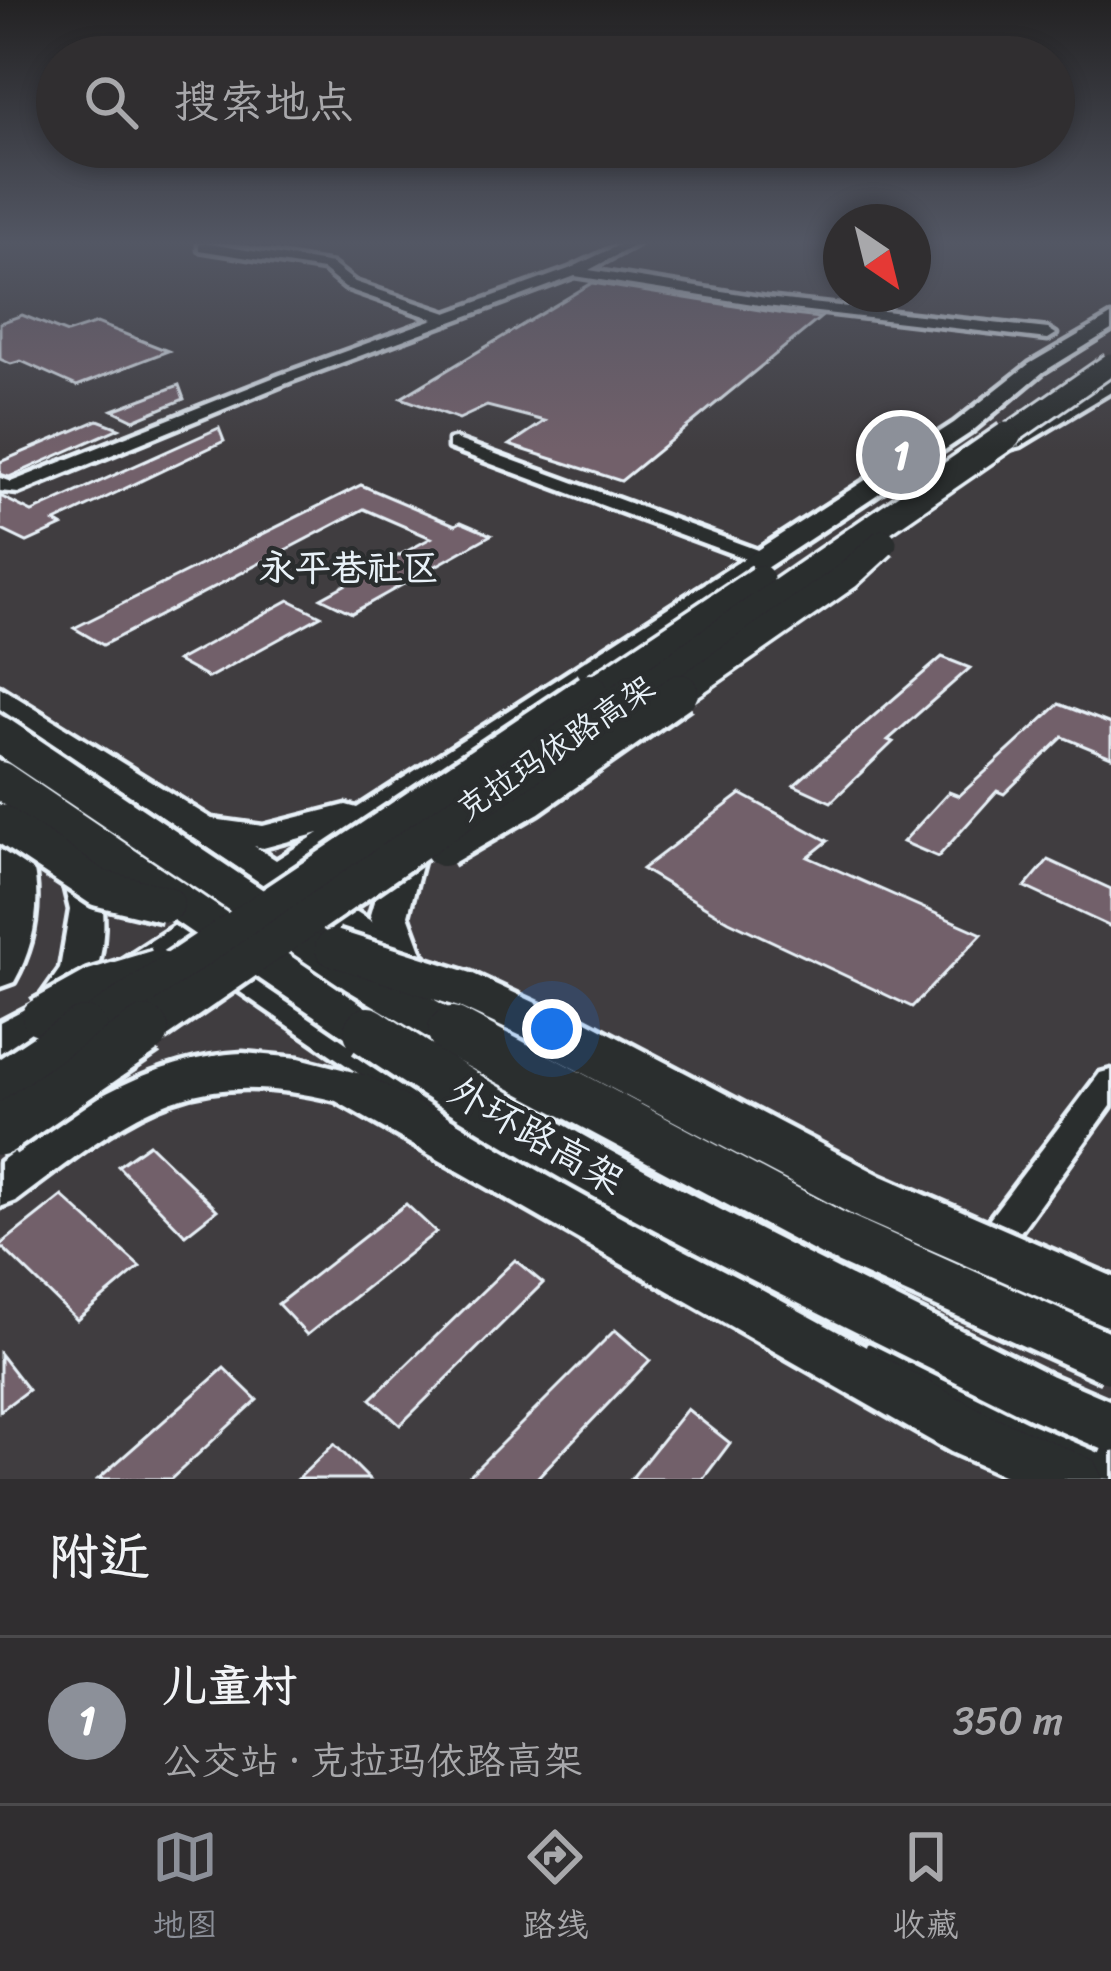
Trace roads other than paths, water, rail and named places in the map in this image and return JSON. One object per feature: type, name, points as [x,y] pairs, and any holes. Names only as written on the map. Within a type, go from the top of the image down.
[{"type":"highway","name":"克拉玛依路高架","points":[[0,1087],[1106,329]]},
{"type":"highway","name":"克拉玛依路高架","points":[[0,1129],[1018,429],[1109,378]]},
{"type":"highway","points":[[0,823],[99,888],[211,911],[314,908],[385,882],[529,798],[847,576],[1018,429]]},
{"type":"highway","name":"外环路高架","points":[[0,735],[356,974],[481,1048],[833,1234],[1111,1359]]},
{"type":"highway","name":"外环路高架","points":[[0,780],[442,1082],[754,1252],[1041,1397],[1111,1427]]},
{"type":"highway","points":[[0,823],[20,877],[14,943],[0,972]]},
{"type":"highway","points":[[405,961],[389,915],[406,854]]},
{"type":"highway","points":[[8,1049],[94,987],[160,967],[281,946],[333,948],[380,959],[488,1000],[839,1183],[1111,1302]]},
{"type":"highway","points":[[0,1187],[64,1142],[138,1100],[205,1073],[283,1071],[354,1088],[970,1433],[1075,1479]]},
{"type":"main road","points":[[8,1049],[962,428],[1036,368],[1106,329]]},
{"type":"main road","points":[[1036,368],[1056,380],[1109,378]]},
{"type":"main road","points":[[0,1129],[974,464],[1109,378]]},
{"type":"main road","points":[[0,696],[520,1035],[968,1275],[1111,1332]]},
{"type":"main road","points":[[202,829],[262,837],[386,802]]},
{"type":"main road","points":[[0,807],[478,1136],[867,1353],[1111,1461]]},
{"type":"main road","points":[[8,1049],[78,972],[87,910],[75,860]]},
{"type":"street","points":[[429,312],[452,320]]},
{"type":"street","points":[[0,484],[11,489],[286,378],[472,312]]},
{"type":"street","points":[[854,312],[1048,334]]},
{"type":"street","points":[[455,444],[764,559]]},
{"type":"street","points":[[968,1275],[1111,1082]]},
{"type":"place","name":"儿童村","points":[[901,455]]},
{"type":"district","name":"永平巷社区","points":[[349,567]]}]
